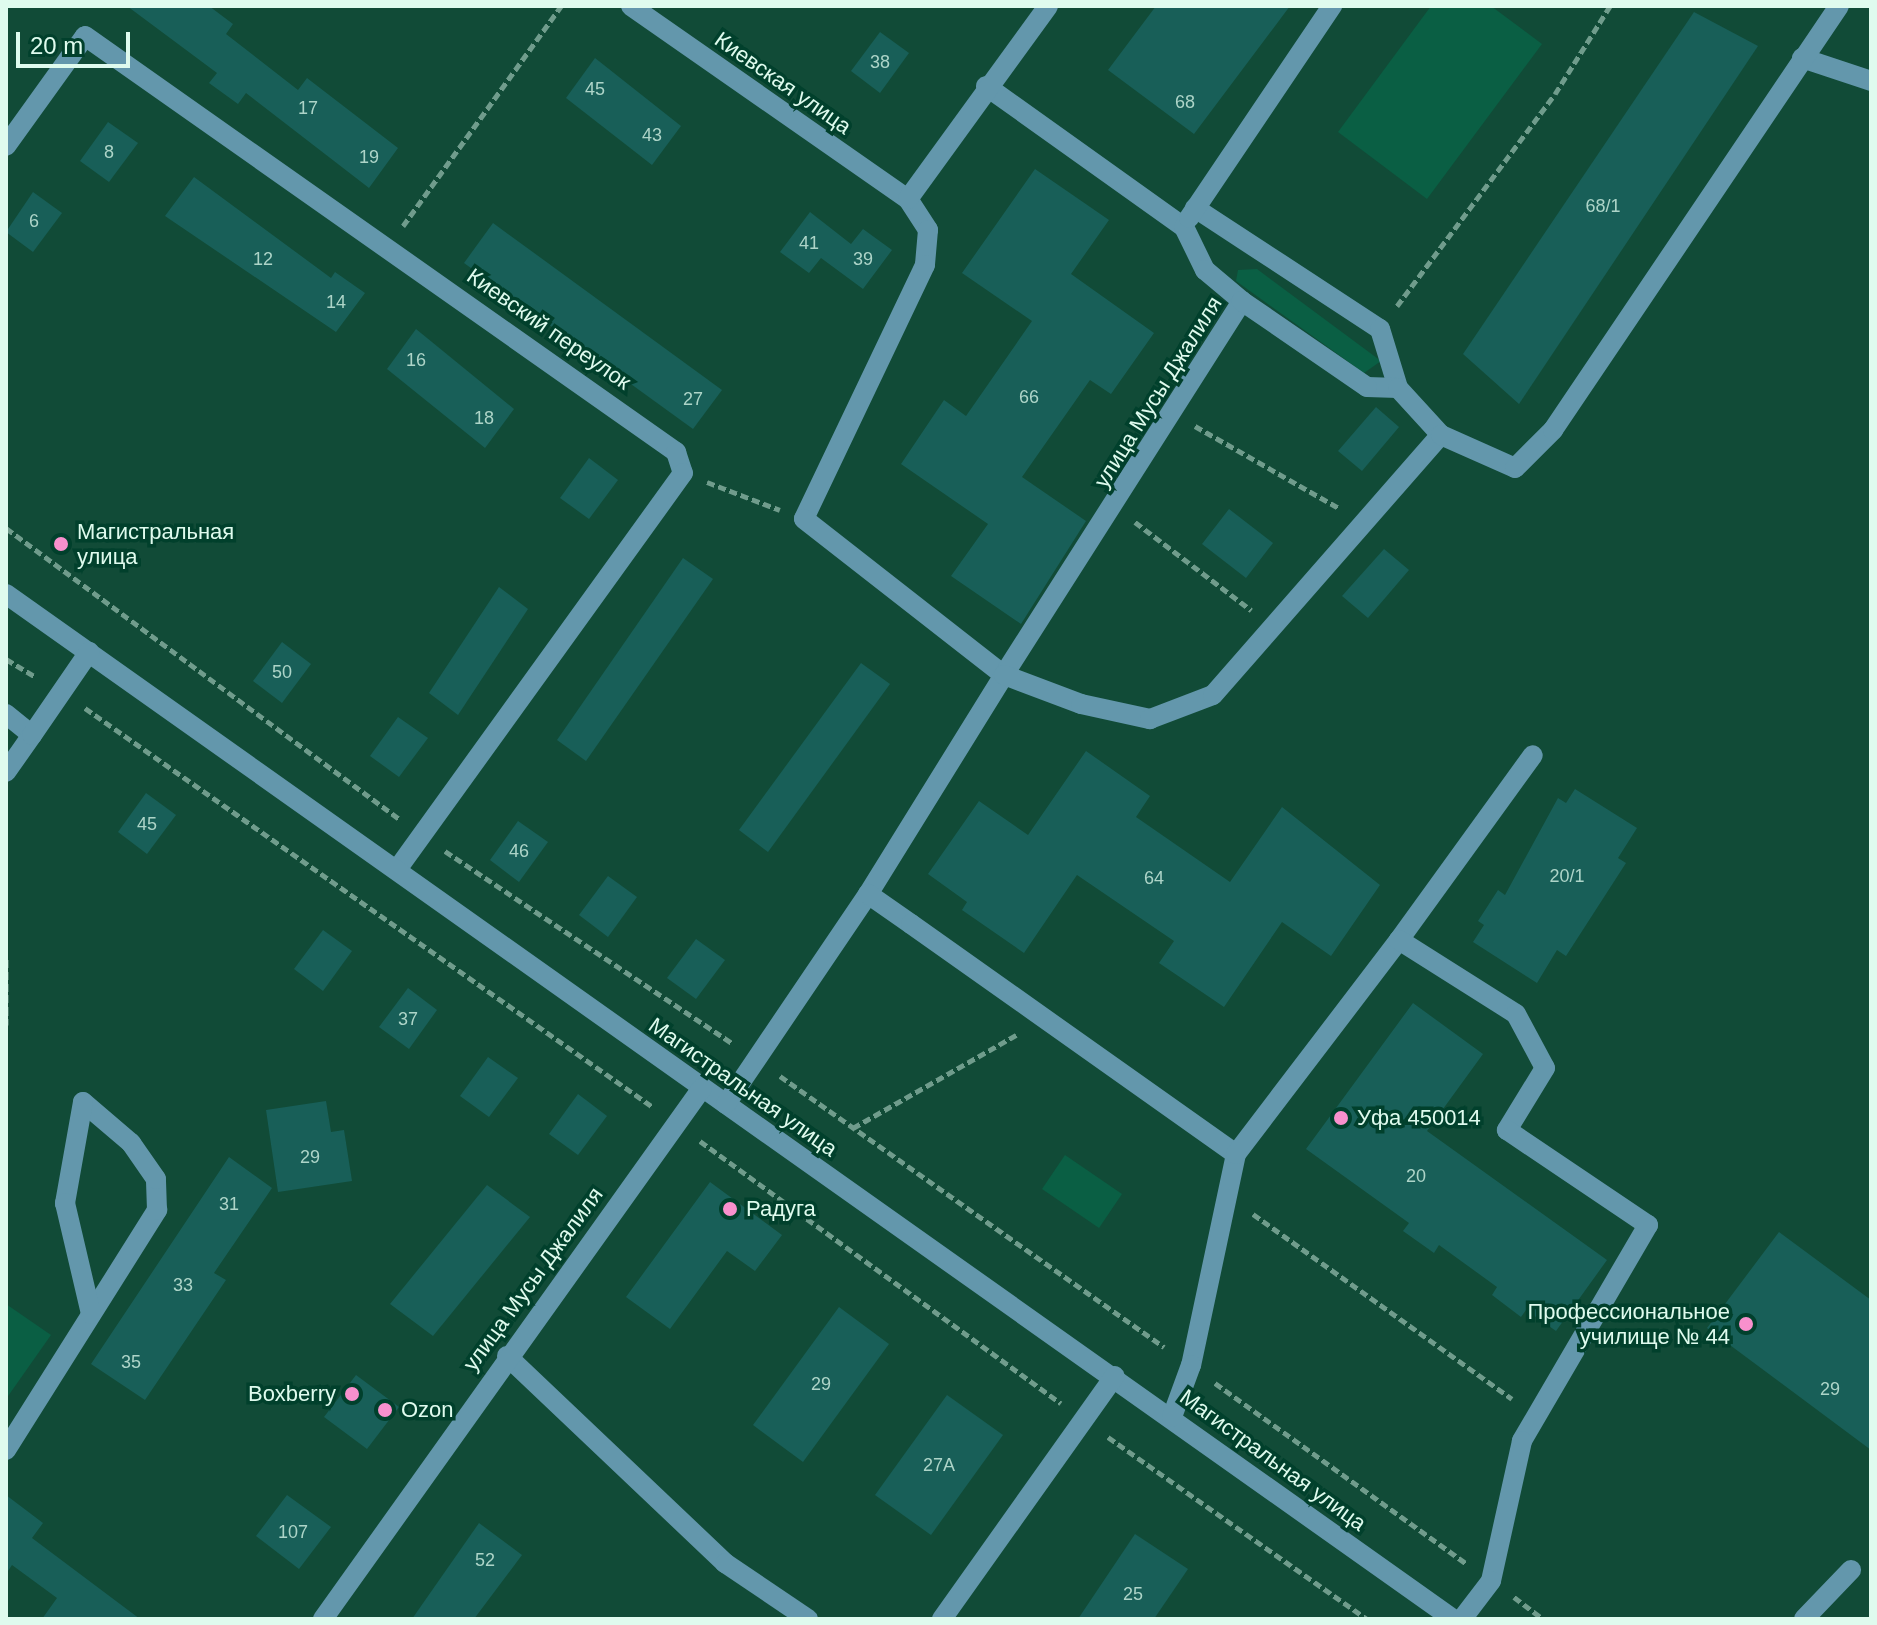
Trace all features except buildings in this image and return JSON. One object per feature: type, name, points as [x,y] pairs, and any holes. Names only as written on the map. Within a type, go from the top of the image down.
[{"type":"street","name":"Киевская улица","points":[[631,6],[908,199]]},
{"type":"street","points":[[1048,6],[986,86],[908,199],[928,230],[925,265],[804,519],[1004,675],[1081,704],[1150,719],[1213,695],[1275,628],[1361,521],[1441,435]]},
{"type":"street","points":[[1184,227],[1332,6]]},
{"type":"street","points":[[1195,208],[1380,329],[1398,388],[1441,435],[1515,468],[1553,430],[1839,6]]},
{"type":"street","name":"Киевский переулок","points":[[6,146],[85,36],[389,245],[645,427],[676,452],[683,473]]},
{"type":"street","points":[[1802,58],[1871,81]]},
{"type":"street","name":"улица Мусы Джалиля","points":[[726,1104],[868,894],[1004,675],[1115,507],[1242,301],[1205,270],[1184,227],[986,86]]},
{"type":"street","points":[[1242,301],[1367,387],[1398,388]]},
{"type":"street","points":[[398,868],[683,473]]},
{"type":"street","name":"Магистральная улица","points":[[6,594],[398,868],[702,1088],[1115,1376],[1453,1619]]},
{"type":"street","points":[[6,772],[89,652]]},
{"type":"street","points":[[6,714],[32,735]]},
{"type":"street","points":[[1172,1417],[1191,1365],[1236,1154],[1399,940],[1533,755]]},
{"type":"street","points":[[868,894],[1236,1154]]},
{"type":"street","points":[[1399,940],[1516,1014],[1545,1068],[1507,1130],[1648,1225],[1522,1441],[1491,1581],[1462,1619]]},
{"type":"street","name":"улица Мусы Джалиля","points":[[323,1619],[507,1356],[702,1088]]},
{"type":"street","points":[[6,1450],[157,1210],[156,1179],[131,1143],[83,1102],[65,1203],[91,1314]]},
{"type":"street","points":[[507,1356],[725,1563],[808,1619]]},
{"type":"street","points":[[942,1619],[1115,1376]]},
{"type":"street","points":[[1804,1619],[1851,1570]]},
{"type":"path","points":[[389,245],[561,6]]},
{"type":"path","points":[[1380,329],[1555,94],[1610,6]]},
{"type":"path","points":[[1173,413],[1361,521]]},
{"type":"path","points":[[683,473],[804,519]]},
{"type":"path","points":[[1115,507],[1275,628]]},
{"type":"path","points":[[6,528],[420,834],[758,1060],[1191,1365],[1543,1619]]},
{"type":"path","points":[[6,959],[6,1025]]},
{"type":"path","points":[[853,1128],[1044,1019]]},
{"type":"path","points":[[1227,1195],[1521,1406]]},
{"type":"path","points":[[1498,1549],[1528,1608]]},
{"type":"green space","points":[[1431,6],[1491,6],[1542,44],[1427,199],[1338,132]]},
{"type":"green space","points":[[1257,269],[1381,361],[1364,373],[1236,281],[1238,270]]},
{"type":"green space","points":[[1065,1155],[1122,1194],[1099,1228],[1042,1189]]},
{"type":"green space","points":[[6,1304],[51,1335],[6,1399]]},
{"type":"place","name":"Магистральная улица","points":[[61,544]]},
{"type":"place","name":"Уфа 450014","points":[[1341,1118]]},
{"type":"place","name":"Радуга","points":[[730,1209]]},
{"type":"place","name":"Профессиональное училище № 44","points":[[1746,1324]]},
{"type":"place","name":"Boxberry","points":[[352,1394]]},
{"type":"place","name":"Ozon","points":[[385,1410]]}]
